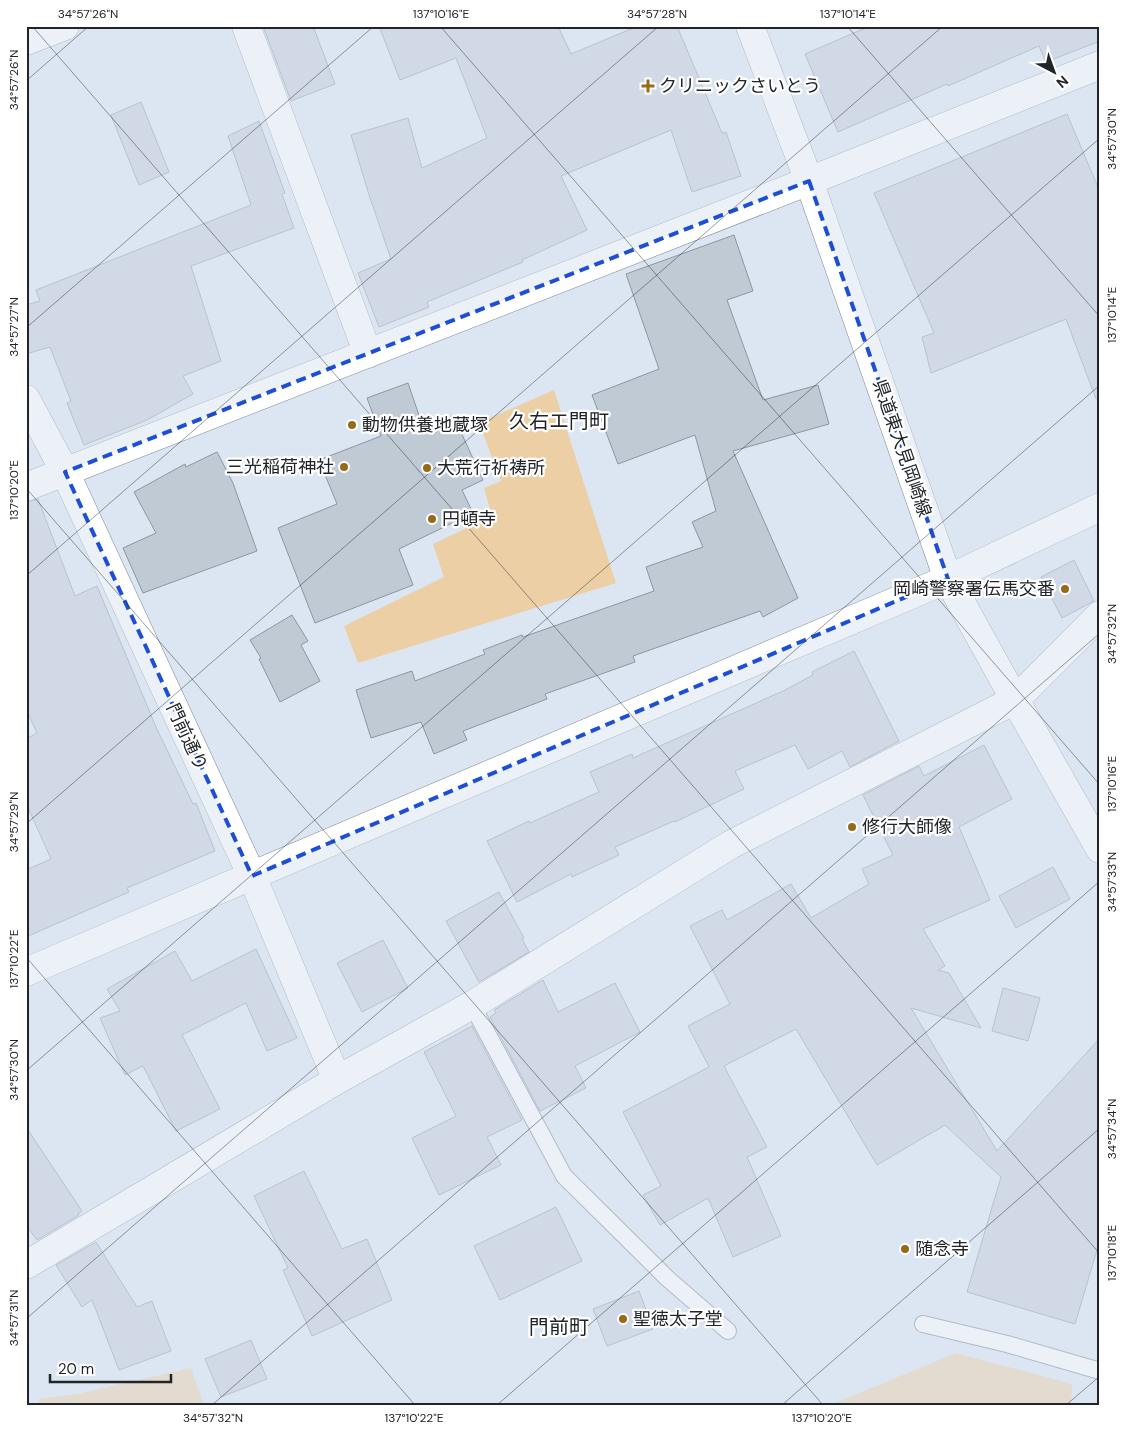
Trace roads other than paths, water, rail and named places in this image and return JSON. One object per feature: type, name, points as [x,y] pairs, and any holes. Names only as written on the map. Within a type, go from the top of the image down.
[{"type":"street","points":[[26,41],[65,26]]},
{"type":"street","points":[[246,26],[368,354]]},
{"type":"street","name":"県道東大見岡崎線","points":[[750,26],[809,181],[948,579],[1100,849]]},
{"type":"street","points":[[26,488],[1100,65]]},
{"type":"street","name":"門前通り","points":[[26,399],[65,472],[252,876],[338,1080]]},
{"type":"street","points":[[26,972],[948,579],[1100,507]]},
{"type":"street","points":[[26,1266],[338,1080],[472,1005],[730,845],[1015,700],[1100,615]]},
{"type":"lane","points":[[472,1005],[564,1176],[667,1278],[728,1331]]},
{"type":"lane","points":[[923,1324],[1007,1344],[1100,1371]]},
{"type":"place","name":"クリニックさいとう","points":[[648,86]]},
{"type":"place","name":"動物供養地蔵塚","points":[[352,425]]},
{"type":"place","name":"三光稲荷神社","points":[[344,467]]},
{"type":"place","name":"大荒行祈祷所","points":[[427,468]]},
{"type":"place","name":"円頓寺","points":[[432,519]]},
{"type":"place","name":"岡崎警察署伝馬交番","points":[[1065,589]]},
{"type":"place","name":"修行大師像","points":[[852,827]]},
{"type":"place","name":"随念寺","points":[[905,1249]]},
{"type":"place","name":"聖徳太子堂","points":[[623,1319]]},
{"type":"district","name":"久右エ門町","points":[[559,421]]},
{"type":"district","name":"門前町","points":[[559,1327]]}]
